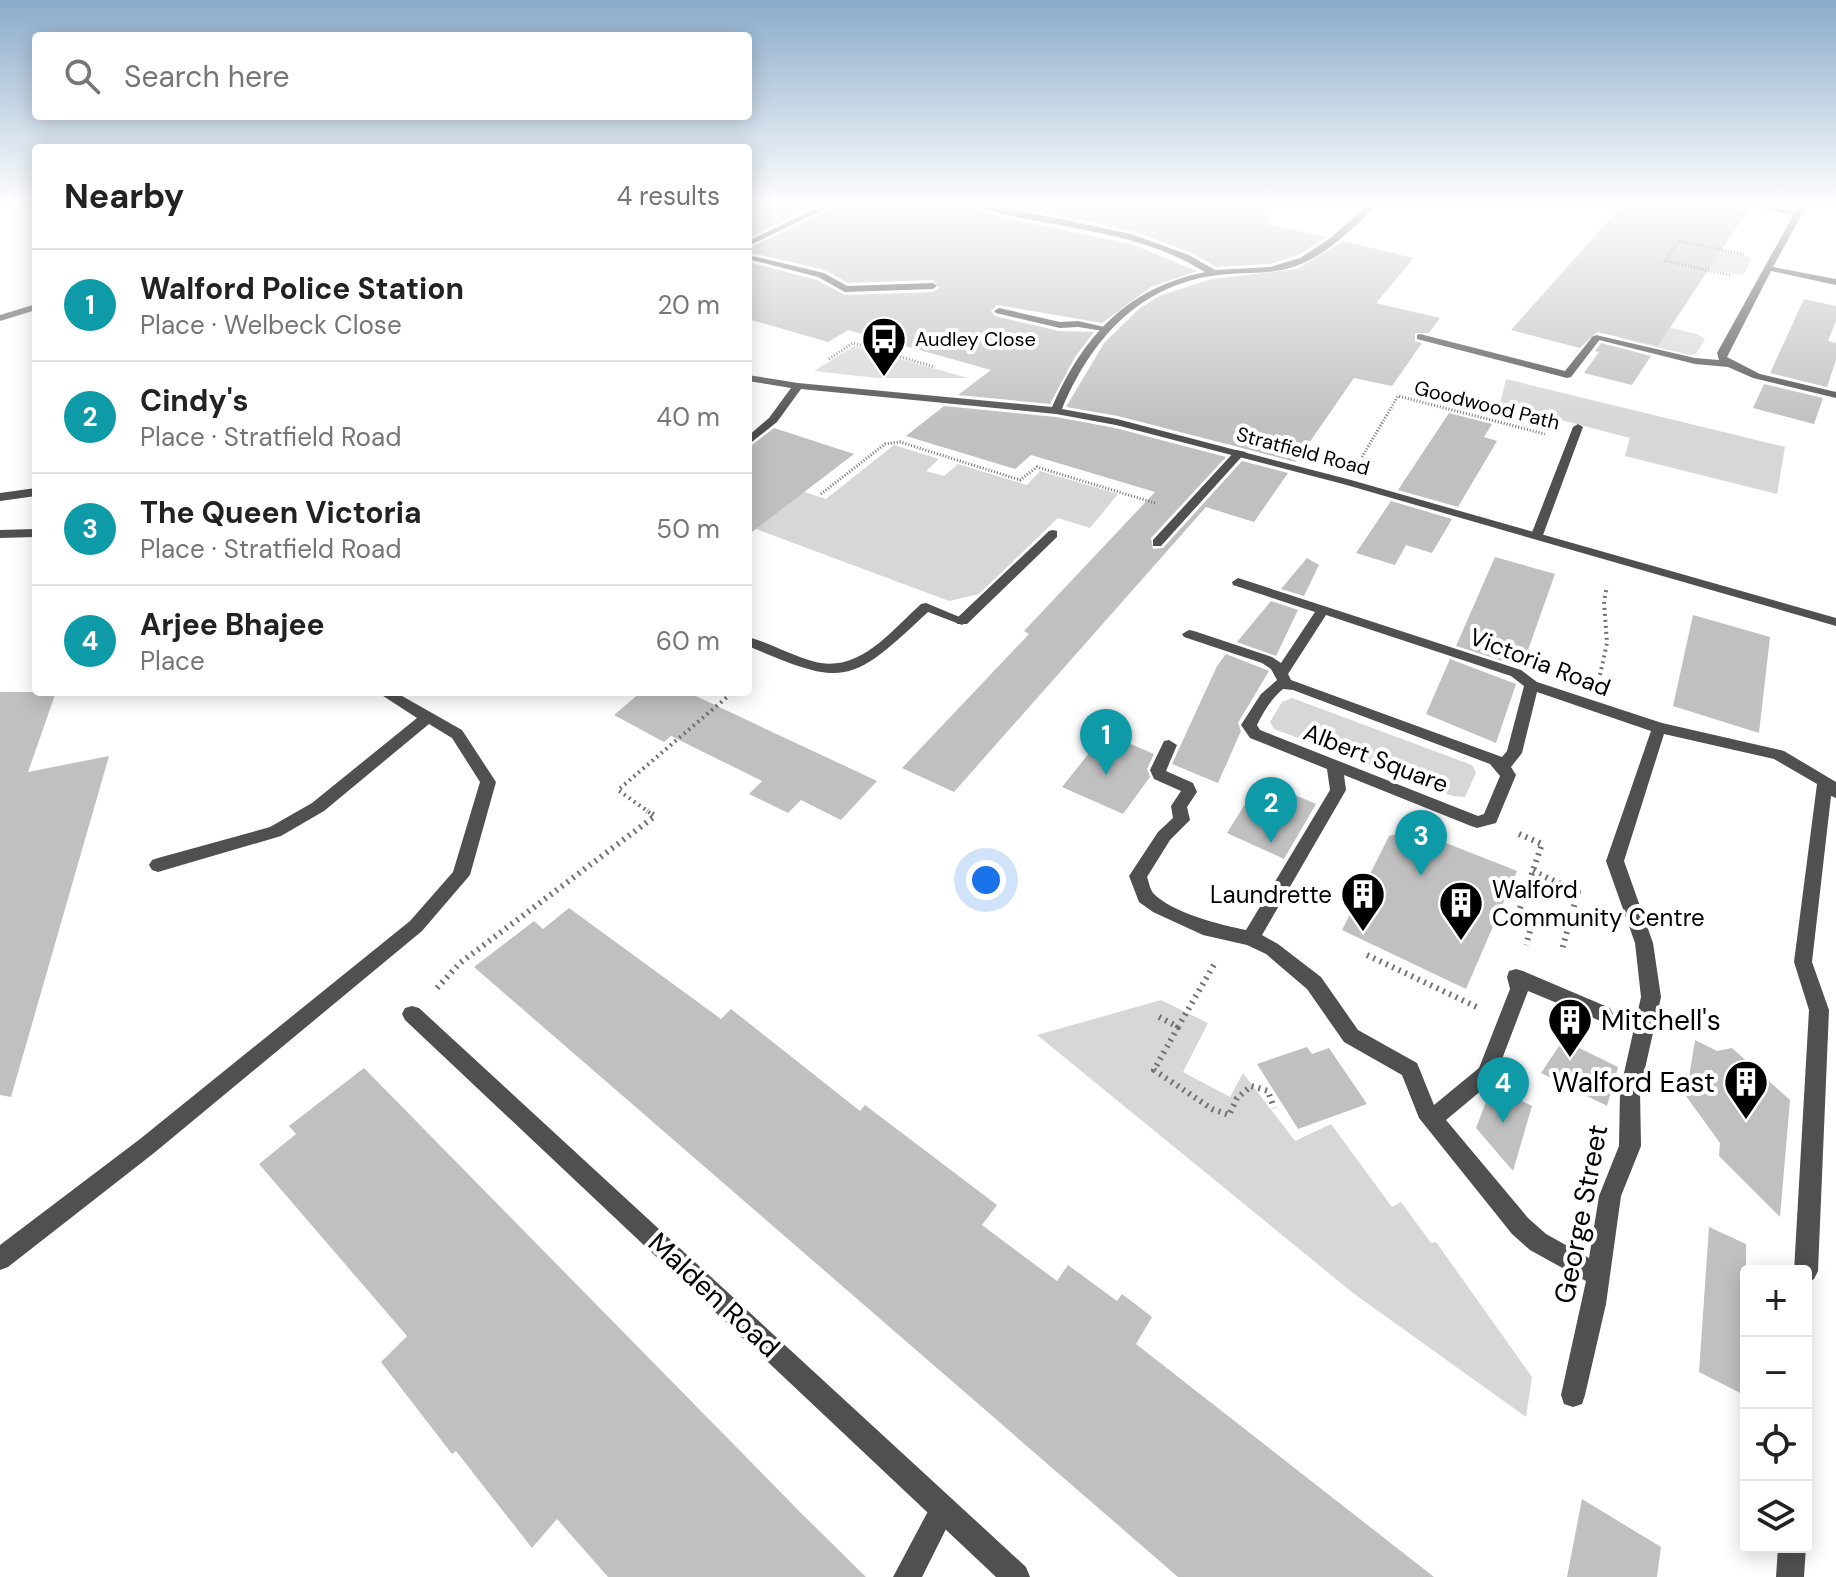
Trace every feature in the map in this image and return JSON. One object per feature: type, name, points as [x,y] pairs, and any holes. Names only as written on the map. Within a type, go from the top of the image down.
[{"type":"street","points":[[824,277],[845,289],[933,286]]},
{"type":"street","points":[[1056,411],[1084,351],[1104,328],[1164,284],[1197,277]]},
{"type":"street","points":[[1764,277],[1722,358],[1757,376],[1836,395]]},
{"type":"street","points":[[1816,277],[1836,282]]},
{"type":"street","points":[[0,318],[32,308]]},
{"type":"street","points":[[999,311],[1060,325],[1104,328]]},
{"type":"street","points":[[1420,337],[1567,375],[1596,338],[1695,361],[1730,364]]},
{"type":"street","name":"Stratfield Road","points":[[752,379],[798,386],[1056,411],[1240,452],[1836,622]]},
{"type":"street","points":[[752,438],[773,420],[798,386]]},
{"type":"street","points":[[1537,535],[1578,427]]},
{"type":"street","points":[[1157,543],[1240,452]]},
{"type":"street","points":[[0,497],[32,493]]},
{"type":"street","points":[[0,534],[32,533]]},
{"type":"street","points":[[752,643],[816,670],[840,672],[861,665],[926,607],[962,621],[1053,534]]},
{"type":"street","name":"Victoria Road","points":[[1238,582],[1516,673],[1532,685],[1659,728],[1779,755],[1831,786]]},
{"type":"street","points":[[1284,678],[1323,610]]},
{"type":"street","name":"Albert Square","points":[[1189,634],[1267,660],[1284,678],[1496,760],[1503,766]]},
{"type":"street","name":"Albert Square","points":[[1284,678],[1267,695],[1251,721],[1251,730],[1262,738],[1477,822],[1490,819]]},
{"type":"street","points":[[1490,819],[1508,775],[1503,766],[1514,753],[1532,685]]},
{"type":"street","points":[[0,1259],[147,1146],[416,926],[461,875],[488,782],[457,734],[392,696]]},
{"type":"street","points":[[158,865],[275,832],[318,807],[429,716]]},
{"type":"street","name":"George Street","points":[[1573,1395],[1594,1304],[1596,1274],[1610,1196],[1630,1146],[1630,1091],[1651,997],[1644,943],[1615,861],[1659,728]]},
{"type":"street","points":[[1169,745],[1158,770],[1160,775],[1187,787],[1189,792],[1179,806],[1182,820],[1164,836],[1138,876],[1145,897],[1159,907],[1209,930],[1241,937],[1272,949],[1314,983],[1351,1036],[1410,1069],[1420,1100],[1432,1119],[1520,1226],[1538,1242],[1596,1274]]},
{"type":"street","points":[[1241,937],[1338,790],[1335,768]]},
{"type":"street","points":[[1806,1265],[1819,1010],[1803,962],[1831,786]]},
{"type":"street","points":[[1432,1119],[1487,1074],[1519,989],[1516,977]]},
{"type":"street","points":[[1516,977],[1603,1014]]},
{"type":"street","name":"Malden Road","points":[[412,1014],[1016,1577]]},
{"type":"street","points":[[907,1577],[943,1509]]},
{"type":"street","points":[[1790,1577],[1792,1553]]},
{"type":"path","points":[[1736,277],[1761,282]]},
{"type":"path","name":"Goodwood Path","points":[[1347,482],[1398,396],[1573,441]]},
{"type":"path","points":[[821,494],[885,444],[900,442],[1020,480],[1037,467],[1185,512]]},
{"type":"path","points":[[1600,675],[1607,643],[1604,601],[1612,557]]},
{"type":"path","points":[[412,1014],[460,963],[655,816],[618,790],[728,696]]},
{"type":"path","points":[[1490,819],[1542,844],[1519,911],[1530,931],[1516,977]]},
{"type":"path","points":[[1533,871],[1578,892],[1562,950]]},
{"type":"path","points":[[1241,937],[1178,1027],[1160,1062],[1153,1067],[1212,1109],[1229,1115],[1237,1098],[1251,1086],[1268,1091],[1274,1108]]},
{"type":"path","points":[[1367,955],[1507,1021]]},
{"type":"path","points":[[1159,1017],[1178,1027]]},
{"type":"shaded area","points":[[1609,313],[1697,334],[1705,339],[1696,354],[1689,355],[1623,339],[1616,335]]},
{"type":"shaded area","points":[[854,346],[968,378],[877,378],[814,371]]},
{"type":"shaded area","points":[[1506,379],[1785,447],[1777,494],[1625,456],[1630,438],[1500,404]]},
{"type":"shaded area","points":[[894,445],[939,459],[926,471],[944,476],[958,464],[1027,485],[1040,471],[1118,494],[1090,528],[1058,518],[979,594],[949,601],[752,527],[752,518],[771,481],[826,499]]},
{"type":"shaded area","points":[[1292,698],[1472,765],[1476,773],[1465,797],[1453,796],[1274,729],[1270,722],[1282,702]]},
{"type":"shaded area","points":[[1161,1000],[1208,1023],[1183,1072],[1230,1097],[1243,1073],[1295,1141],[1331,1124],[1392,1207],[1401,1202],[1431,1243],[1436,1242],[1532,1377],[1526,1417],[1353,1293],[1037,1035]]},
{"type":"building","points":[[752,277],[804,277],[845,295],[933,292],[939,288],[933,280],[848,283],[837,277],[1181,277],[1151,287],[1102,323],[997,305],[991,311],[995,316],[1059,331],[1094,332],[1075,357],[1050,404],[958,395],[991,370],[848,330],[828,342],[752,320]]},
{"type":"building","points":[[1398,277],[1376,303],[1440,318],[1429,333],[1415,333],[1415,341],[1422,343],[1392,386],[1354,378],[1296,462],[1118,416],[1066,407],[1104,343],[1140,308],[1161,295],[1212,279]]},
{"type":"building","points":[[1559,277],[1704,277],[1658,346],[1597,332],[1580,348],[1511,330]]},
{"type":"building","points":[[1804,299],[1836,306],[1836,321],[1828,341],[1836,343],[1836,360],[1827,387],[1770,373]]},
{"type":"building","points":[[1601,343],[1651,356],[1632,385],[1584,373],[1599,352],[1595,351]]},
{"type":"building","points":[[1764,384],[1823,398],[1814,424],[1753,408]]},
{"type":"building","points":[[944,406],[1056,417],[1115,428],[1226,457],[1151,538],[1153,549],[1163,548],[1242,461],[1288,473],[1254,522],[1206,507],[954,792],[902,768],[1029,634],[1024,631],[1155,492],[1031,455],[1015,469],[906,436]]},
{"type":"building","points":[[1449,413],[1492,424],[1484,437],[1497,441],[1458,507],[1398,490]]},
{"type":"building","points":[[774,428],[854,454],[752,532],[752,445]]},
{"type":"building","points":[[1391,501],[1452,519],[1432,553],[1406,545],[1395,565],[1356,553]]},
{"type":"building","points":[[1495,557],[1555,574],[1522,667],[1456,646]]},
{"type":"building","points":[[1307,558],[1319,565],[1304,596],[1281,589]]},
{"type":"building","points":[[1271,601],[1298,610],[1276,656],[1237,642]]},
{"type":"building","points":[[1693,615],[1770,637],[1759,733],[1673,706]]},
{"type":"building","points":[[1226,654],[1269,671],[1238,723],[1241,731],[1218,783],[1172,764],[1217,666]]},
{"type":"building","points":[[1450,659],[1516,684],[1496,743],[1426,714]]},
{"type":"building","points":[[0,692],[32,692],[32,696],[55,696],[28,772],[109,756],[11,1097],[0,1095]]},
{"type":"building","points":[[636,696],[696,696],[877,781],[841,820],[801,800],[788,813],[749,794],[762,781],[671,736],[664,742],[614,715]]},
{"type":"building","points":[[1105,733],[1154,754],[1147,769],[1150,777],[1123,814],[1062,787]]},
{"type":"building","points":[[1260,780],[1316,804],[1284,859],[1227,833]]},
{"type":"building","points":[[1413,830],[1517,871],[1466,989],[1342,930],[1389,836]]},
{"type":"building","points":[[569,908],[721,1019],[731,1009],[860,1111],[865,1105],[997,1205],[982,1225],[1057,1281],[1068,1265],[1117,1301],[1122,1294],[1152,1317],[1136,1344],[1434,1577],[1178,1577],[474,967],[534,921],[543,929]]},
{"type":"building","name":"Mitchell's","points":[[1563,1040],[1618,1067],[1607,1106],[1541,1073]]},
{"type":"building","name":"Walford East","points":[[1695,1040],[1717,1051],[1732,1048],[1790,1100],[1780,1217],[1719,1156],[1720,1143],[1686,1096]]},
{"type":"building","points":[[1307,1047],[1312,1054],[1329,1048],[1367,1104],[1298,1129],[1257,1064]]},
{"type":"building","points":[[364,1068],[866,1577],[608,1577],[557,1519],[532,1548],[456,1451],[452,1454],[381,1362],[407,1336],[259,1164],[296,1134],[289,1126]]},
{"type":"building","points":[[1492,1086],[1532,1106],[1513,1171],[1476,1128]]},
{"type":"building","points":[[1709,1227],[1746,1244],[1746,1265],[1740,1265],[1740,1393],[1699,1372]]},
{"type":"building","points":[[1582,1499],[1661,1547],[1657,1577],[1567,1577]]},
{"type":"place","name":"Audley Close","points":[[884,378]]},
{"type":"place","name":"Walford Police Station","points":[[1106,775]]},
{"type":"place","name":"Cindy's","points":[[1271,843]]},
{"type":"place","name":"The Queen Victoria","points":[[1421,876]]},
{"type":"place","name":"Laundrette","points":[[1363,933]]},
{"type":"place","name":"Walford Community Centre","points":[[1461,942]]},
{"type":"place","name":"Mitchell's","points":[[1570,1059]]},
{"type":"place","name":"Walford East","points":[[1746,1121]]},
{"type":"place","name":"Arjee Bhajee","points":[[1503,1123]]}]
